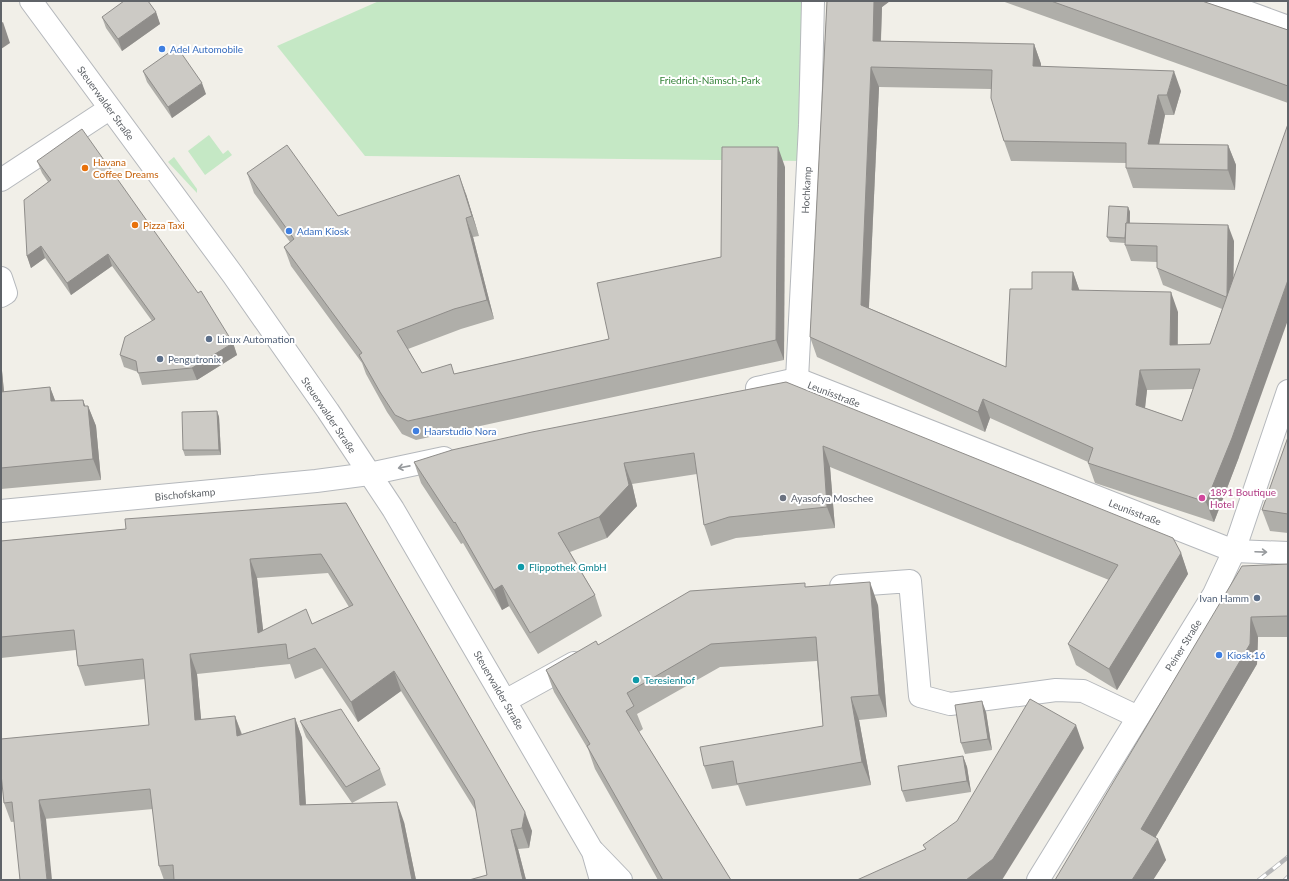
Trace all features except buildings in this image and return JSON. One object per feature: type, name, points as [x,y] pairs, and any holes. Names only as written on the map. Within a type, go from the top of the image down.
[{"type":"street","name":"Steuerwalder Straße","points":[[31,1],[109,109],[233,275],[393,509],[593,852],[601,880]]},
{"type":"street","name":"Hochkamp","points":[[797,379],[809,133],[813,1]]},
{"type":"street","points":[[1217,1],[1288,27]]},
{"type":"street","points":[[1,180],[109,109]]},
{"type":"street","points":[[1,278],[6,293],[1,296]]},
{"type":"street","name":"Leunisstraße","points":[[736,393],[797,379],[1234,551],[1288,553]]},
{"type":"street","name":"Peiner Straße","points":[[1038,880],[1214,594],[1234,551],[1288,392]]},
{"type":"street","points":[[369,474],[460,455]]},
{"type":"street","name":"Bischofskamp","points":[[1,511],[316,481],[369,474]]},
{"type":"street","points":[[825,587],[910,581],[920,696],[950,704],[1056,690],[1083,691],[1138,718]]},
{"type":"street","points":[[505,701],[589,655]]},
{"type":"street","name":"Steuerwalder Straße","points":[[593,852],[621,880]]},
{"type":"green space","name":"Friedrich-Nämsch-Park","points":[[379,1],[809,1],[801,161],[365,156],[277,46]]},
{"type":"green space","points":[[209,135],[223,154],[228,150],[232,155],[205,175],[188,151]]},
{"type":"green space","points":[[174,157],[197,189],[197,193],[168,162]]},
{"type":"railway","points":[[1259,880],[1288,857]]},
{"type":"railway","points":[[1285,880],[1288,877]]},
{"type":"place","name":"Adel Automobile","points":[[162,49]]},
{"type":"place","name":"Havana Coffee Dreams","points":[[85,168]]},
{"type":"place","name":"Pizza Taxi","points":[[135,225]]},
{"type":"place","name":"Adam Kiosk","points":[[289,231]]},
{"type":"place","name":"Linux Automation","points":[[209,339]]},
{"type":"place","name":"Pengutronix","points":[[160,359]]},
{"type":"place","name":"Haarstudio Nora","points":[[416,431]]},
{"type":"place","name":"Ayasofya Moschee","points":[[783,498]]},
{"type":"place","name":"1891 Boutique Hotel","points":[[1202,498]]},
{"type":"place","name":"Flippothek GmbH","points":[[521,567]]},
{"type":"place","name":"Ivan Hamm","points":[[1257,598]]},
{"type":"place","name":"Kiosk 16","points":[[1219,655]]},
{"type":"place","name":"Teresienhof","points":[[636,680]]}]
